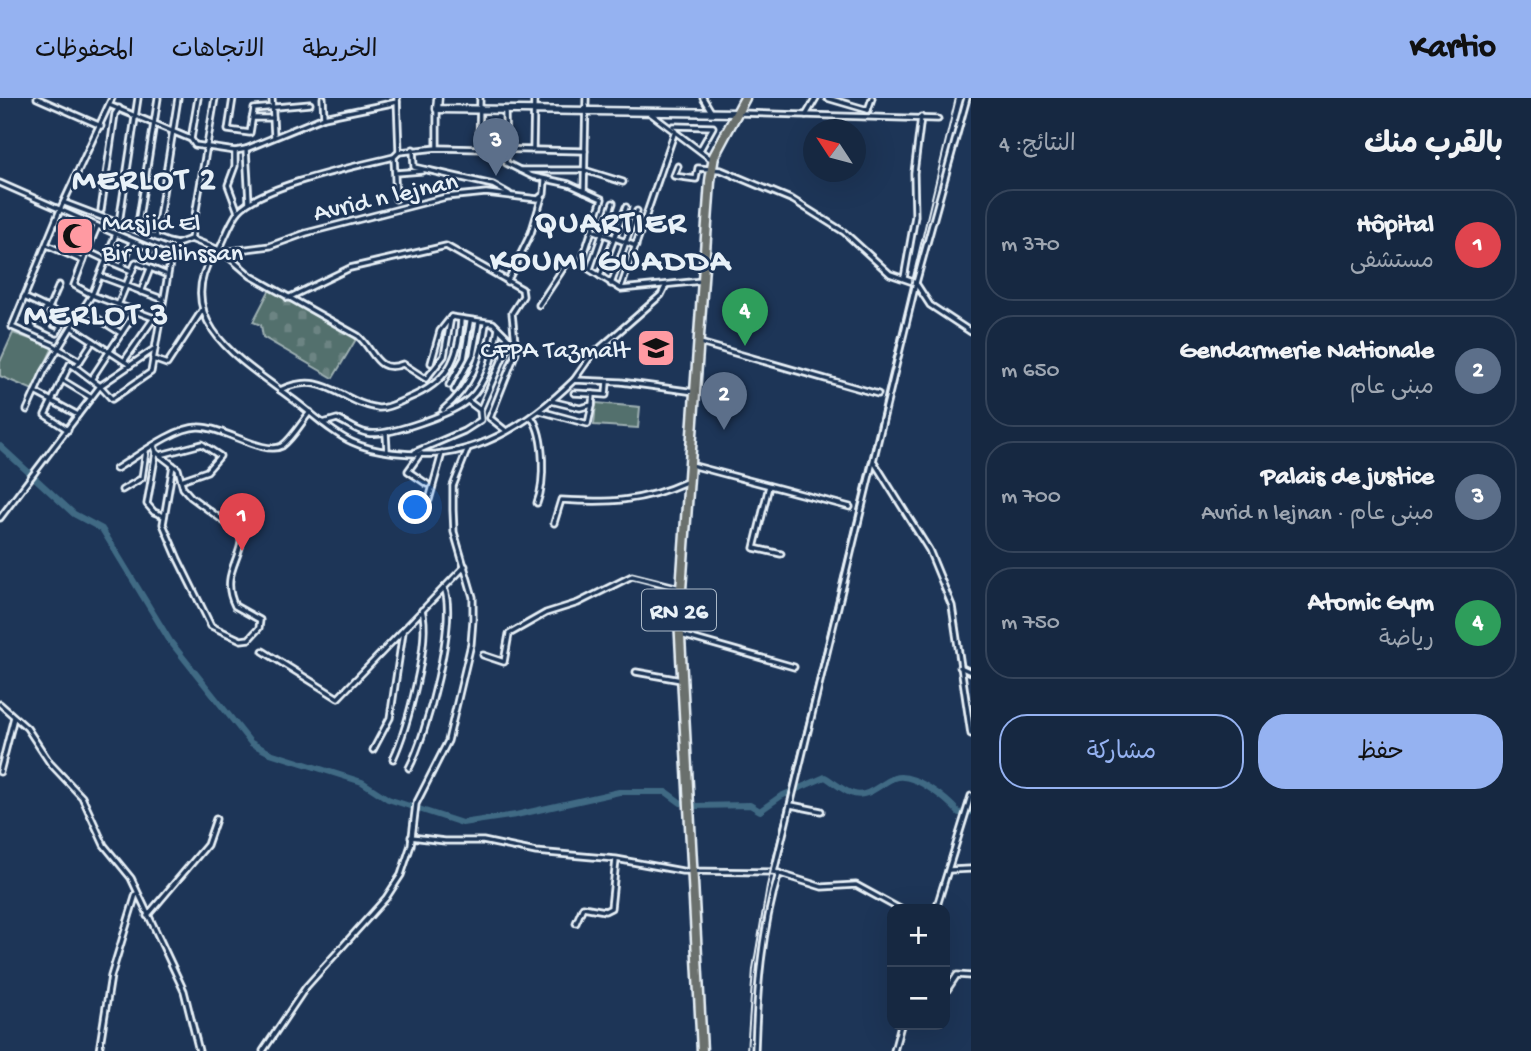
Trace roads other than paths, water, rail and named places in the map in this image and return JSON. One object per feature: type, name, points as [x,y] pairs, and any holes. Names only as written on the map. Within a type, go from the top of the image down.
[{"type":"main road","points":[[438,98],[438,110],[738,113]]},
{"type":"main road","name":"RN 26","points":[[702,1051],[681,680],[680,588],[713,165],[747,98]]},
{"type":"street","points":[[37,98],[101,125]]},
{"type":"street","points":[[80,361],[58,347],[12,327],[60,210],[112,98]]},
{"type":"street","points":[[119,223],[138,98]]},
{"type":"street","points":[[137,230],[158,98]]},
{"type":"street","points":[[156,237],[178,98]]},
{"type":"street","points":[[191,139],[198,98]]},
{"type":"street","points":[[191,239],[215,98]]},
{"type":"street","points":[[233,98],[228,130],[250,133],[254,109],[310,104]]},
{"type":"street","points":[[272,98],[274,136]]},
{"type":"street","points":[[323,98],[324,117]]},
{"type":"street","points":[[376,98],[376,106]]},
{"type":"street","points":[[479,149],[480,98]]},
{"type":"street","points":[[533,149],[534,98]]},
{"type":"street","points":[[584,191],[586,98]]},
{"type":"street","points":[[704,98],[712,113]]},
{"type":"street","points":[[806,115],[816,98]]},
{"type":"street","points":[[827,98],[867,113]]},
{"type":"street","points":[[844,104],[845,98]]},
{"type":"street","points":[[867,113],[872,98]]},
{"type":"street","points":[[755,1051],[758,980],[766,923],[791,805],[916,283],[967,98]]},
{"type":"street","points":[[109,104],[191,139],[195,145],[235,151],[324,117],[397,100],[399,152]]},
{"type":"street","points":[[101,210],[115,114],[119,108]]},
{"type":"street","points":[[437,148],[438,110]]},
{"type":"street","points":[[505,110],[506,163],[545,181],[569,184],[602,199],[582,264]]},
{"type":"street","points":[[649,112],[700,150],[713,165],[793,200],[844,232],[890,274],[916,283],[930,305],[971,332]]},
{"type":"street","points":[[738,113],[867,113],[938,119]]},
{"type":"street","points":[[904,278],[915,216],[914,173],[921,117]]},
{"type":"street","points":[[253,118],[273,118]]},
{"type":"street","points":[[673,126],[713,127],[700,150]]},
{"type":"street","points":[[621,289],[675,131]]},
{"type":"street","points":[[246,149],[249,203]]},
{"type":"street","points":[[585,151],[414,149],[399,152],[394,157],[314,176],[249,203],[238,212],[221,251],[213,254],[201,273],[202,309],[208,323],[246,367],[351,442],[387,451],[442,453],[468,447],[532,418],[574,380],[591,356],[661,295],[666,285]]},
{"type":"street","points":[[414,149],[414,167],[499,187],[510,195]]},
{"type":"street","points":[[235,151],[235,166],[228,185],[238,212]]},
{"type":"street","points":[[394,157],[396,199]]},
{"type":"street","points":[[678,166],[674,176],[696,179],[698,168],[713,165]]},
{"type":"street","points":[[518,170],[584,170],[623,182]]},
{"type":"street","points":[[396,173],[427,171]]},
{"type":"street","points":[[507,282],[531,233],[545,181]]},
{"type":"street","points":[[0,183],[171,257]]},
{"type":"street","points":[[499,187],[499,194]]},
{"type":"street","name":"Avrid n lejnan","points":[[221,251],[271,246],[306,233],[410,204],[456,195],[542,197]]},
{"type":"street","points":[[65,203],[177,244],[191,239],[221,251],[243,271],[358,336],[366,343],[377,363],[388,368],[403,365],[426,379],[444,356],[451,317]]},
{"type":"street","points":[[590,269],[613,203]]},
{"type":"street","points":[[600,276],[626,207]]},
{"type":"street","points":[[611,284],[637,211]]},
{"type":"street","points":[[97,227],[74,285],[92,295],[156,318]]},
{"type":"street","points":[[593,230],[636,246]]},
{"type":"street","points":[[27,410],[58,347],[92,295],[116,234]]},
{"type":"street","points":[[122,266],[132,242]]},
{"type":"street","points":[[68,430],[45,415],[70,364],[92,378],[112,399],[151,372],[156,318],[166,274],[177,244]]},
{"type":"street","points":[[46,245],[83,261]]},
{"type":"street","points":[[288,298],[350,268],[446,246],[524,292],[512,313],[515,345],[513,361],[490,418]]},
{"type":"street","points":[[87,251],[132,271]]},
{"type":"street","points":[[126,258],[166,274]]},
{"type":"street","points":[[539,305],[568,261],[582,264],[621,289],[702,281]]},
{"type":"street","points":[[118,305],[136,262]]},
{"type":"street","points":[[141,292],[149,269]]},
{"type":"street","points":[[100,276],[162,299]]},
{"type":"street","points":[[46,328],[38,324],[59,285]]},
{"type":"street","points":[[24,297],[75,321]]},
{"type":"street","points":[[153,359],[167,364],[202,309]]},
{"type":"street","points":[[84,310],[121,333]]},
{"type":"street","points":[[92,378],[136,311]]},
{"type":"street","points":[[451,317],[493,323],[515,345]]},
{"type":"street","points":[[431,363],[440,331],[451,317]]},
{"type":"street","points":[[124,361],[156,318]]},
{"type":"street","points":[[281,390],[296,384],[318,385],[377,408],[391,406],[431,389],[441,381],[456,350],[461,319]]},
{"type":"street","points":[[449,385],[464,358],[470,321]]},
{"type":"street","points":[[454,390],[473,355],[479,322]]},
{"type":"street","points":[[439,413],[461,395],[471,378],[481,356],[486,324]]},
{"type":"street","points":[[73,327],[130,365]]},
{"type":"street","points":[[323,423],[337,419],[363,432],[386,433],[412,426],[468,401],[489,366],[498,329]]},
{"type":"street","points":[[75,367],[93,341]]},
{"type":"street","points":[[481,420],[480,410],[510,341]]},
{"type":"street","points":[[698,343],[878,394]]},
{"type":"street","points":[[0,518],[100,386],[154,349]]},
{"type":"street","points":[[62,379],[90,397]]},
{"type":"street","points":[[574,380],[695,392]]},
{"type":"street","points":[[574,393],[606,395],[607,382]]},
{"type":"street","points":[[563,391],[565,405]]},
{"type":"street","points":[[35,392],[78,415]]},
{"type":"street","points":[[540,411],[588,424],[593,394]]},
{"type":"street","points":[[468,401],[480,410]]},
{"type":"street","points":[[551,401],[580,408],[592,405]]},
{"type":"street","points":[[116,470],[146,450],[191,428],[201,427],[230,433],[261,447],[276,448],[287,441],[310,412]]},
{"type":"street","points":[[415,452],[490,418]]},
{"type":"street","points":[[490,418],[506,431]]},
{"type":"street","points":[[532,418],[536,424],[542,461],[543,481],[537,503]]},
{"type":"street","points":[[386,433],[387,451]]},
{"type":"street","points":[[158,453],[202,444],[220,456],[207,471],[181,480]]},
{"type":"street","points":[[154,446],[158,453],[173,465],[191,497],[240,534],[241,541],[230,579],[235,606],[260,620],[258,628],[249,639],[241,640],[217,630],[207,621],[163,524],[173,465]]},
{"type":"street","points":[[263,1051],[306,988],[386,898],[401,875],[416,804],[448,741],[471,644],[473,597],[454,532],[453,486],[468,447]]},
{"type":"street","points":[[122,490],[142,478],[146,450]]},
{"type":"street","points":[[158,453],[147,504],[154,512],[164,516]]},
{"type":"street","points":[[421,453],[408,471],[427,484]]},
{"type":"street","points":[[429,500],[442,453]]},
{"type":"street","points":[[874,460],[929,550],[951,606],[971,734]]},
{"type":"street","points":[[689,465],[850,507]]},
{"type":"street","points":[[554,523],[561,500],[616,503],[653,495],[688,481]]},
{"type":"street","points":[[769,486],[754,548],[781,554]]},
{"type":"street","points":[[263,651],[338,698],[465,566]]},
{"type":"street","points":[[483,655],[504,662],[509,634],[546,613],[578,603],[632,576],[680,588]]},
{"type":"street","points":[[409,768],[423,739],[441,661],[448,611],[443,588]]},
{"type":"street","points":[[393,759],[401,741],[424,642],[422,610]]},
{"type":"street","points":[[373,750],[390,718],[403,630]]},
{"type":"street","points":[[680,635],[794,667]]},
{"type":"street","points":[[960,667],[971,672]]},
{"type":"street","points":[[636,672],[681,680]]},
{"type":"street","points":[[0,704],[33,736],[57,772],[82,797],[104,845],[127,871],[184,991],[199,1051]]},
{"type":"street","points":[[0,772],[14,717]]},
{"type":"street","points":[[938,904],[971,796]]},
{"type":"street","points":[[791,805],[821,811]]},
{"type":"street","points":[[147,916],[207,845],[216,819]]},
{"type":"street","points":[[411,836],[455,842],[470,839],[536,852],[616,859],[691,871],[777,873],[822,887],[856,885],[891,904]]},
{"type":"street","points":[[576,923],[583,907],[605,911],[611,908],[616,859]]},
{"type":"street","points":[[949,870],[971,869]]},
{"type":"street","points":[[99,1051],[111,976],[132,901],[137,893]]},
{"type":"street","points":[[950,986],[957,975],[971,976]]},
{"type":"street","points":[[894,1051],[900,1030]]},
{"type":"waterway","points":[[0,446],[74,514],[102,529],[170,641],[251,743],[270,753],[362,782],[388,799],[462,823],[516,815],[619,792],[666,792],[681,803]]},
{"type":"waterway","points":[[694,806],[750,805],[760,811],[781,796],[825,777],[859,795],[870,792],[894,778],[902,777],[930,788],[959,813],[971,812]]},
{"type":"railway","points":[[747,1051],[753,969],[767,886],[956,98]]},
{"type":"place","name":"Palais de justice","points":[[496,176]]},
{"type":"place","name":"Masjid El Bir Welihssan","points":[[75,236]]},
{"type":"place","name":"Atomic Gym","points":[[745,346]]},
{"type":"place","name":"CFPA Tazmalt","points":[[656,348]]},
{"type":"place","name":"Gendarmerie Nationale","points":[[724,430]]},
{"type":"place","name":"Hôpital","points":[[242,551]]},
{"type":"district","name":"MERLOT 2","points":[[145,176]]},
{"type":"district","name":"QUARTIER KOUMI GUADDA","points":[[611,238]]},
{"type":"district","name":"MERLOT 3","points":[[97,311]]}]
